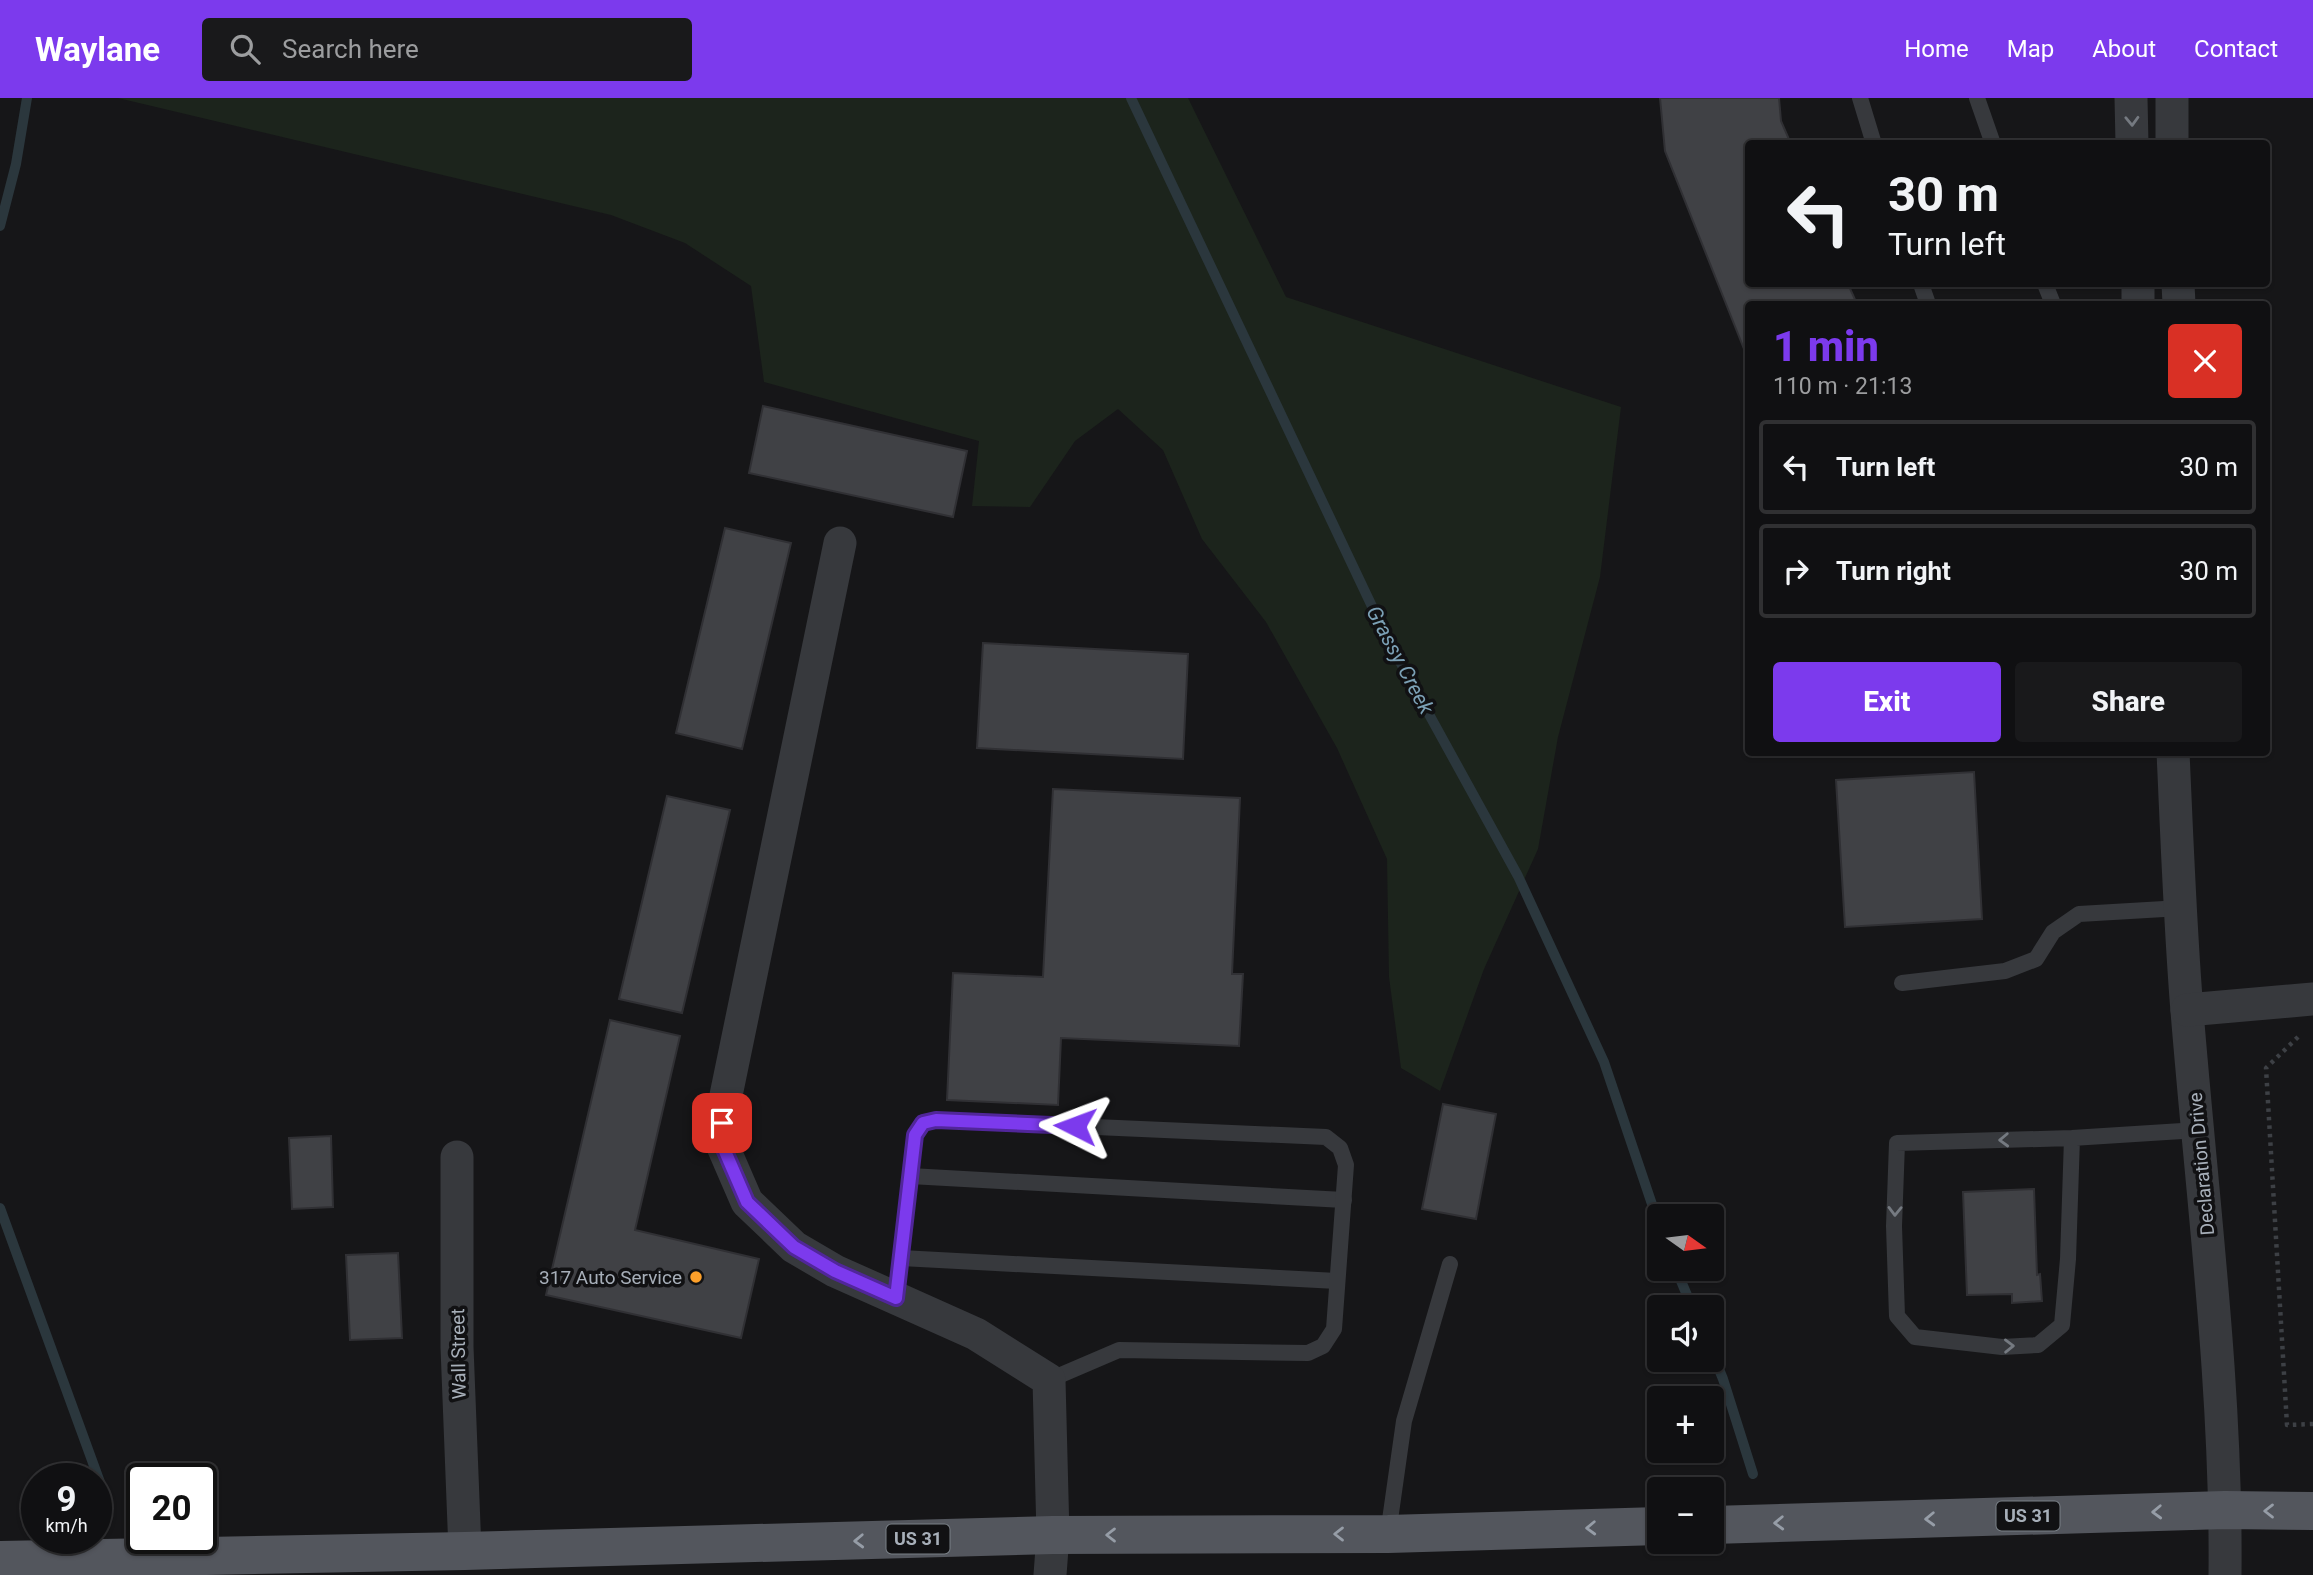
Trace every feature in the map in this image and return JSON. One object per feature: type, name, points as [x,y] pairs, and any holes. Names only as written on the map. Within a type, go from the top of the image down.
[{"type":"main road","name":"US 31","points":[[1724,1525],[2225,1510],[2313,1511]]},
{"type":"main road","name":"US 31","points":[[0,1560],[1053,1535],[1388,1534],[1647,1526]]},
{"type":"street","points":[[2131,98],[2132,140]]},
{"type":"street","points":[[2172,98],[2172,140]]},
{"type":"street","points":[[840,543],[724,1105],[721,1142],[747,1202],[794,1247],[835,1271],[976,1334],[1049,1380],[1053,1535],[1050,1575]]},
{"type":"street","name":"Declaration Drive","points":[[2173,756],[2187,1010],[2225,1510],[2225,1575]]},
{"type":"street","points":[[2187,1010],[2313,999]]},
{"type":"street","name":"Wall Street","points":[[457,1157],[457,1347],[465,1551]]},
{"type":"lane","points":[[1860,98],[1873,140]]},
{"type":"lane","points":[[1977,98],[1992,140]]},
{"type":"lane","points":[[1902,983],[2005,971],[2036,959],[2053,932],[2079,914],[2181,908]]},
{"type":"lane","points":[[896,1298],[915,1135],[923,1123],[936,1120],[1326,1138],[1340,1148],[1346,1165],[1334,1329],[1323,1346],[1308,1353],[1119,1350],[1049,1380]]},
{"type":"lane","points":[[2072,1138],[2062,1325],[2038,1345],[2002,1347],[1915,1337],[1897,1316],[1894,1226],[1896,1143],[2072,1138],[2198,1130]]},
{"type":"lane","points":[[910,1176],[1344,1200]]},
{"type":"lane","points":[[901,1258],[1337,1282]]},
{"type":"lane","points":[[1388,1534],[1404,1421],[1450,1264]]},
{"type":"path","points":[[2305,1037],[2297,1037],[2266,1068],[2287,1425],[2313,1424]]},
{"type":"shaded area","points":[[118,98],[1188,98],[1286,297],[1621,407],[1600,577],[1558,737],[1538,849],[1484,969],[1440,1091],[1401,1068],[1389,977],[1387,859],[1337,748],[1266,622],[1202,539],[1163,450],[1118,409],[1075,441],[1030,507],[972,506],[979,441],[764,382],[751,286],[685,243],[611,215]]},
{"type":"building","points":[[1660,98],[1779,98],[1781,121],[1789,140],[1745,140],[1745,287],[1849,287],[1856,301],[1745,301],[1745,351],[1665,151]]},
{"type":"building","points":[[763,406],[967,451],[953,517],[749,473]]},
{"type":"building","points":[[725,528],[791,543],[742,749],[676,733]]},
{"type":"building","points":[[983,643],[1188,654],[1183,759],[977,748]]},
{"type":"building","points":[[1974,772],[1982,919],[1845,927],[1836,780]]},
{"type":"building","points":[[1053,789],[1240,798],[1232,974],[1243,974],[1239,1046],[1061,1038],[1058,1105],[947,1100],[953,973],[1043,977]]},
{"type":"building","points":[[667,796],[730,810],[682,1013],[619,999]]},
{"type":"building","points":[[610,1020],[680,1036],[635,1230],[759,1259],[741,1338],[546,1295]]},
{"type":"building","points":[[1443,1104],[1496,1114],[1476,1219],[1422,1209]]},
{"type":"building","points":[[331,1136],[333,1207],[292,1209],[289,1138]]},
{"type":"building","points":[[2034,1189],[2037,1275],[2040,1274],[2042,1301],[2012,1303],[2012,1294],[1967,1295],[1963,1192]]},
{"type":"building","points":[[398,1253],[402,1338],[350,1340],[346,1255]]},
{"type":"waterway","points":[[0,226],[16,164],[27,98]]},
{"type":"waterway","name":"Grassy Creek","points":[[1131,98],[1387,638],[1518,876],[1604,1062],[1652,1204]]},
{"type":"waterway","points":[[0,1208],[93,1463]]},
{"type":"waterway","name":"Grassy Creek","points":[[1681,1281],[1687,1295]]},
{"type":"waterway","name":"Grassy Creek","points":[[1720,1372],[1753,1474]]},
{"type":"place","name":"317 Auto Service","points":[[696,1277]]},
{"type":"route","points":[[722,1123],[721,1142],[747,1202],[794,1247],[835,1271],[896,1298],[915,1135],[923,1123],[936,1120],[1075,1126]]}]
